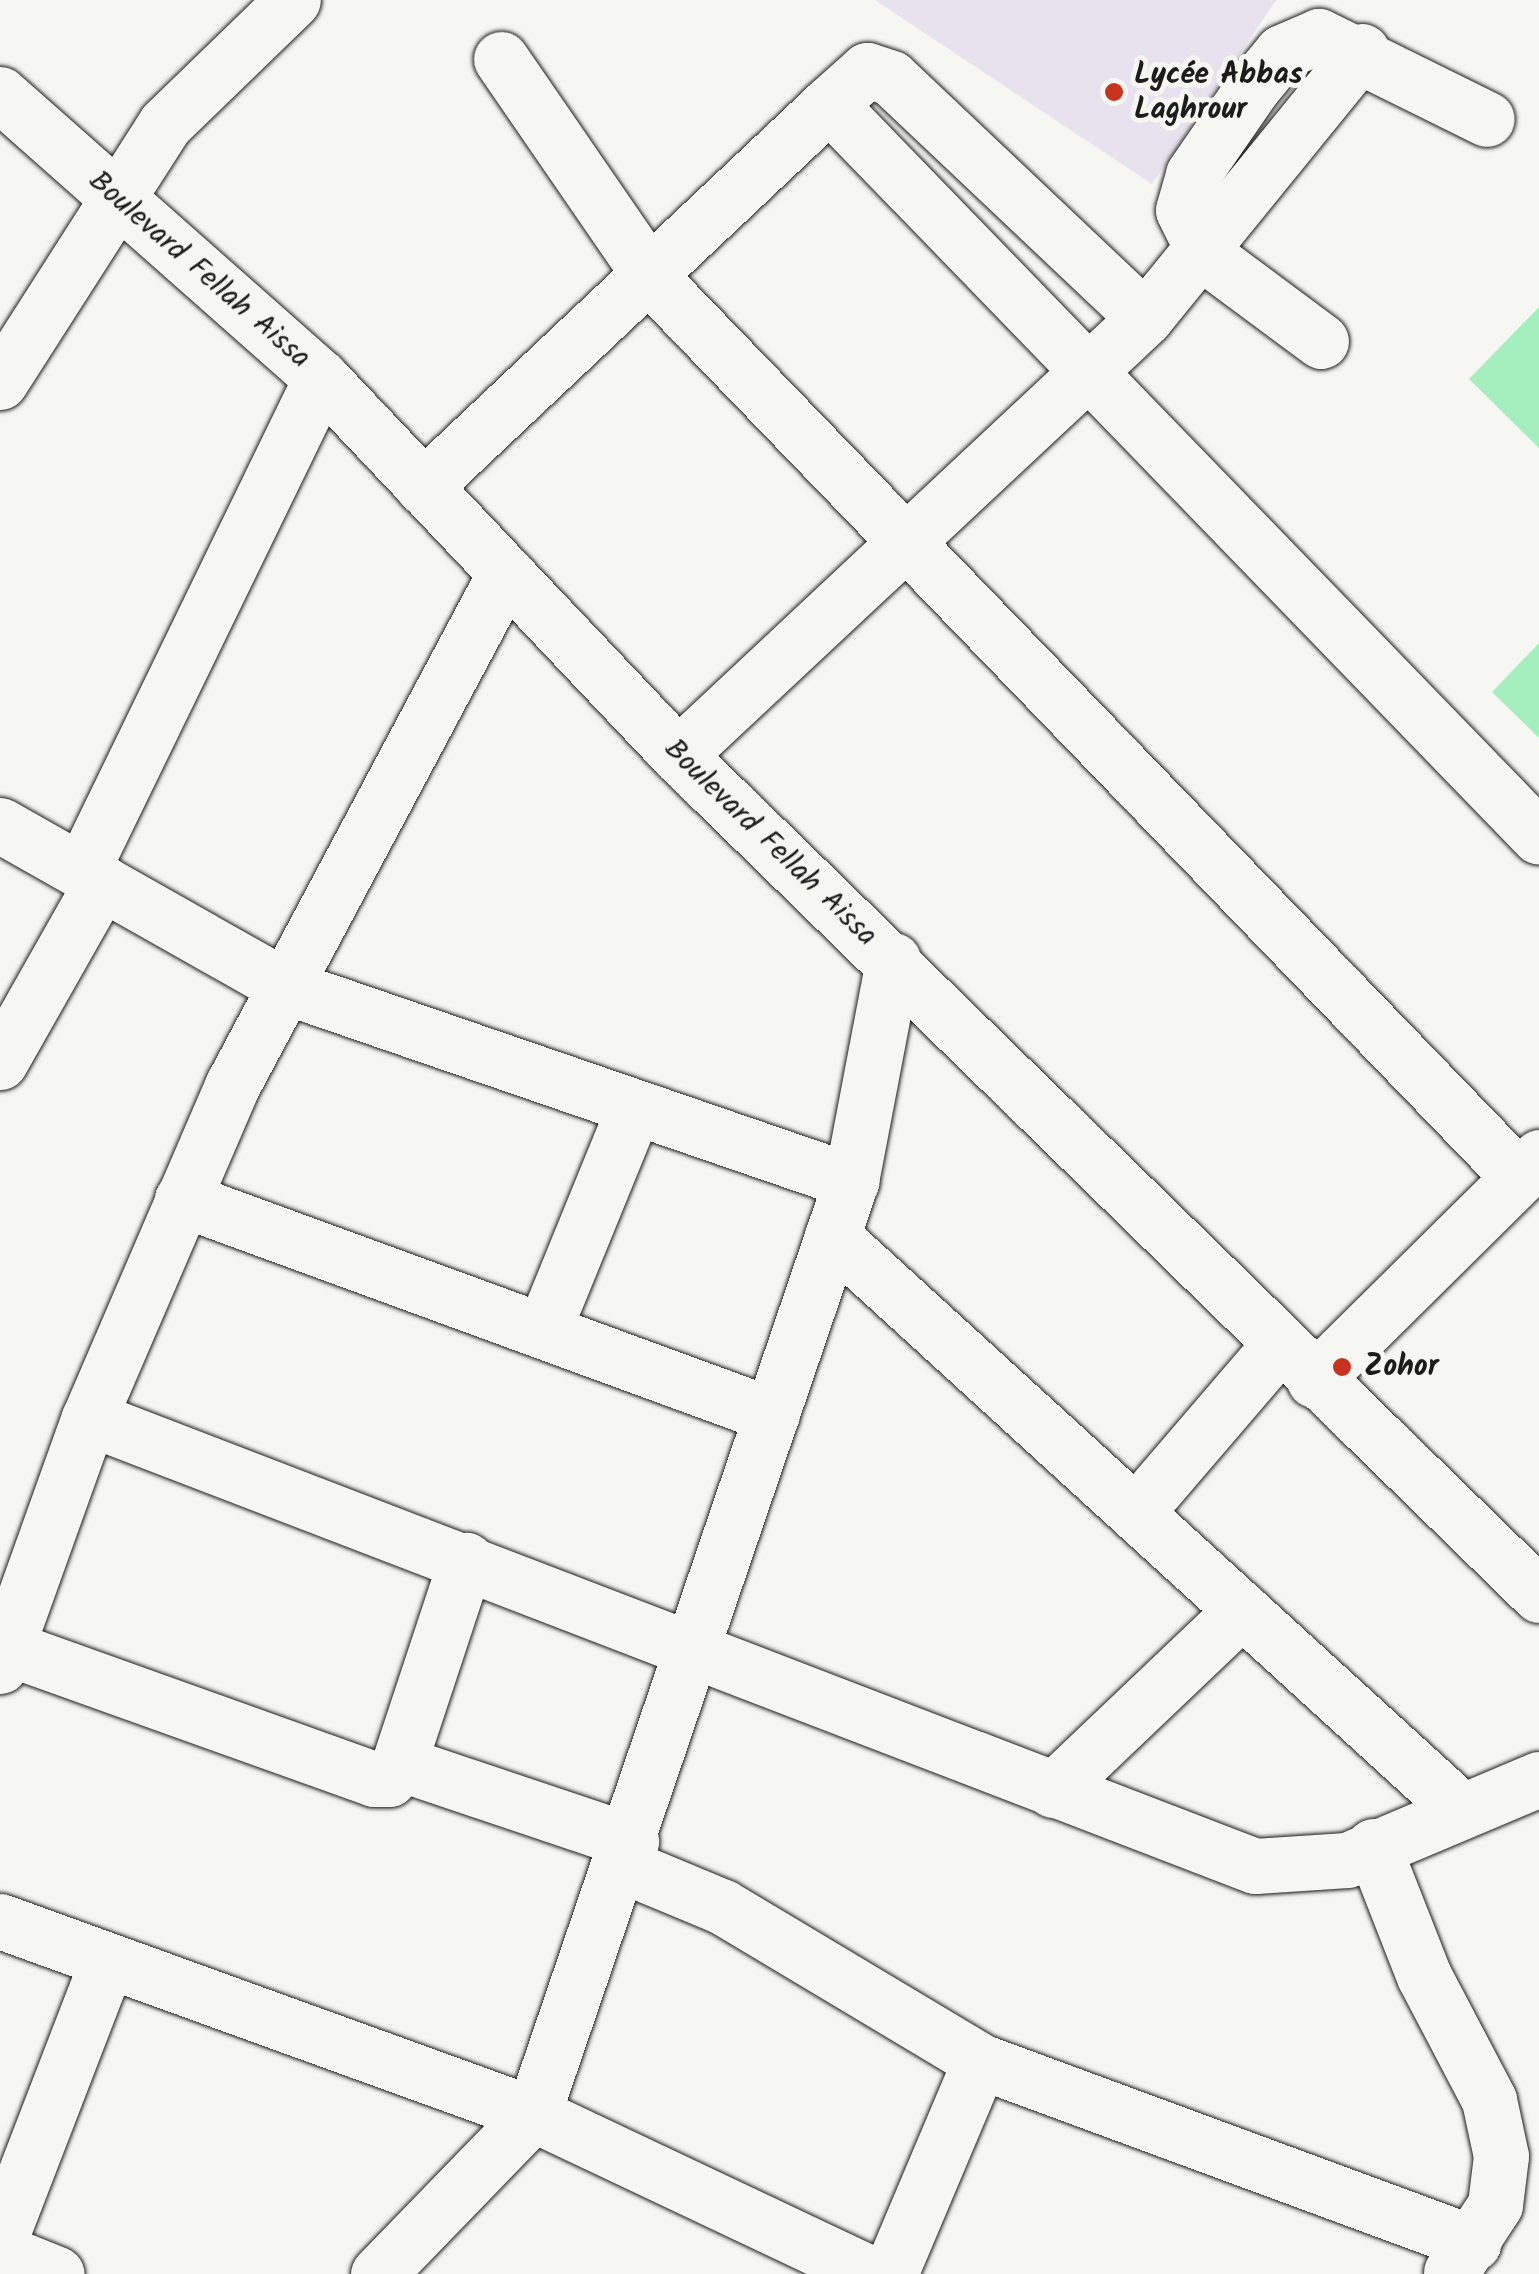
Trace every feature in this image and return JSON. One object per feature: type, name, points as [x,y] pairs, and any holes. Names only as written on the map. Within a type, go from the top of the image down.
[{"type":"street","points":[[0,382],[114,194],[165,124],[293,0]]},
{"type":"street","points":[[678,755],[913,543],[1145,318],[1205,255],[1362,52],[1487,119]]},
{"type":"street","points":[[500,58],[652,279],[1529,1167],[1297,1363],[1136,1512]]},
{"type":"street","points":[[423,488],[652,279],[867,70],[891,78],[1145,318]]},
{"type":"street","name":"Boulevard Fellah Aissa","points":[[0,94],[321,378],[503,577],[678,755],[893,960],[1297,1363],[1539,1595]]},
{"type":"street","points":[[829,104],[1539,837]]},
{"type":"street","points":[[1205,255],[1320,341]]},
{"type":"street","points":[[0,1062],[92,876],[321,378]]},
{"type":"street","points":[[466,1560],[399,1763],[389,1780],[374,1779],[2,1653],[90,1418],[182,1199],[284,986],[503,577]]},
{"type":"street","points":[[0,824],[284,986],[633,1111],[851,1182]]},
{"type":"street","points":[[378,2274],[533,2114],[626,1853],[689,1644],[851,1182],[893,960]]},
{"type":"street","points":[[543,1331],[633,1111]]},
{"type":"street","points":[[182,1199],[772,1414]]},
{"type":"street","points":[[832,1236],[1460,1809]]},
{"type":"street","points":[[90,1418],[689,1644],[1053,1790],[1256,1866],[1295,1870],[1373,1846],[1539,1779]]},
{"type":"street","points":[[1053,1790],[1242,1610]]},
{"type":"street","points":[[399,1763],[626,1853],[980,2062],[1461,2258],[1495,2205],[1499,2172],[1489,2100],[1424,1976],[1373,1846]]},
{"type":"street","points":[[0,1921],[533,2114],[872,2274]]},
{"type":"street","points":[[0,2239],[107,1961]]},
{"type":"street","points":[[890,2274],[980,2062]]},
{"type":"street","points":[[0,2252],[57,2274]]},
{"type":"shaded area","name":"Lycée Abbas Laghrour","points":[[875,0],[1276,0],[1152,184]]},
{"type":"green space","points":[[1539,307],[1539,448],[1469,379]]},
{"type":"green space","points":[[1539,643],[1539,738],[1492,692]]},
{"type":"place","name":"Lycée Abbas Laghrour","points":[[1114,92]]},
{"type":"place","name":"Zohor","points":[[1342,1367]]}]
